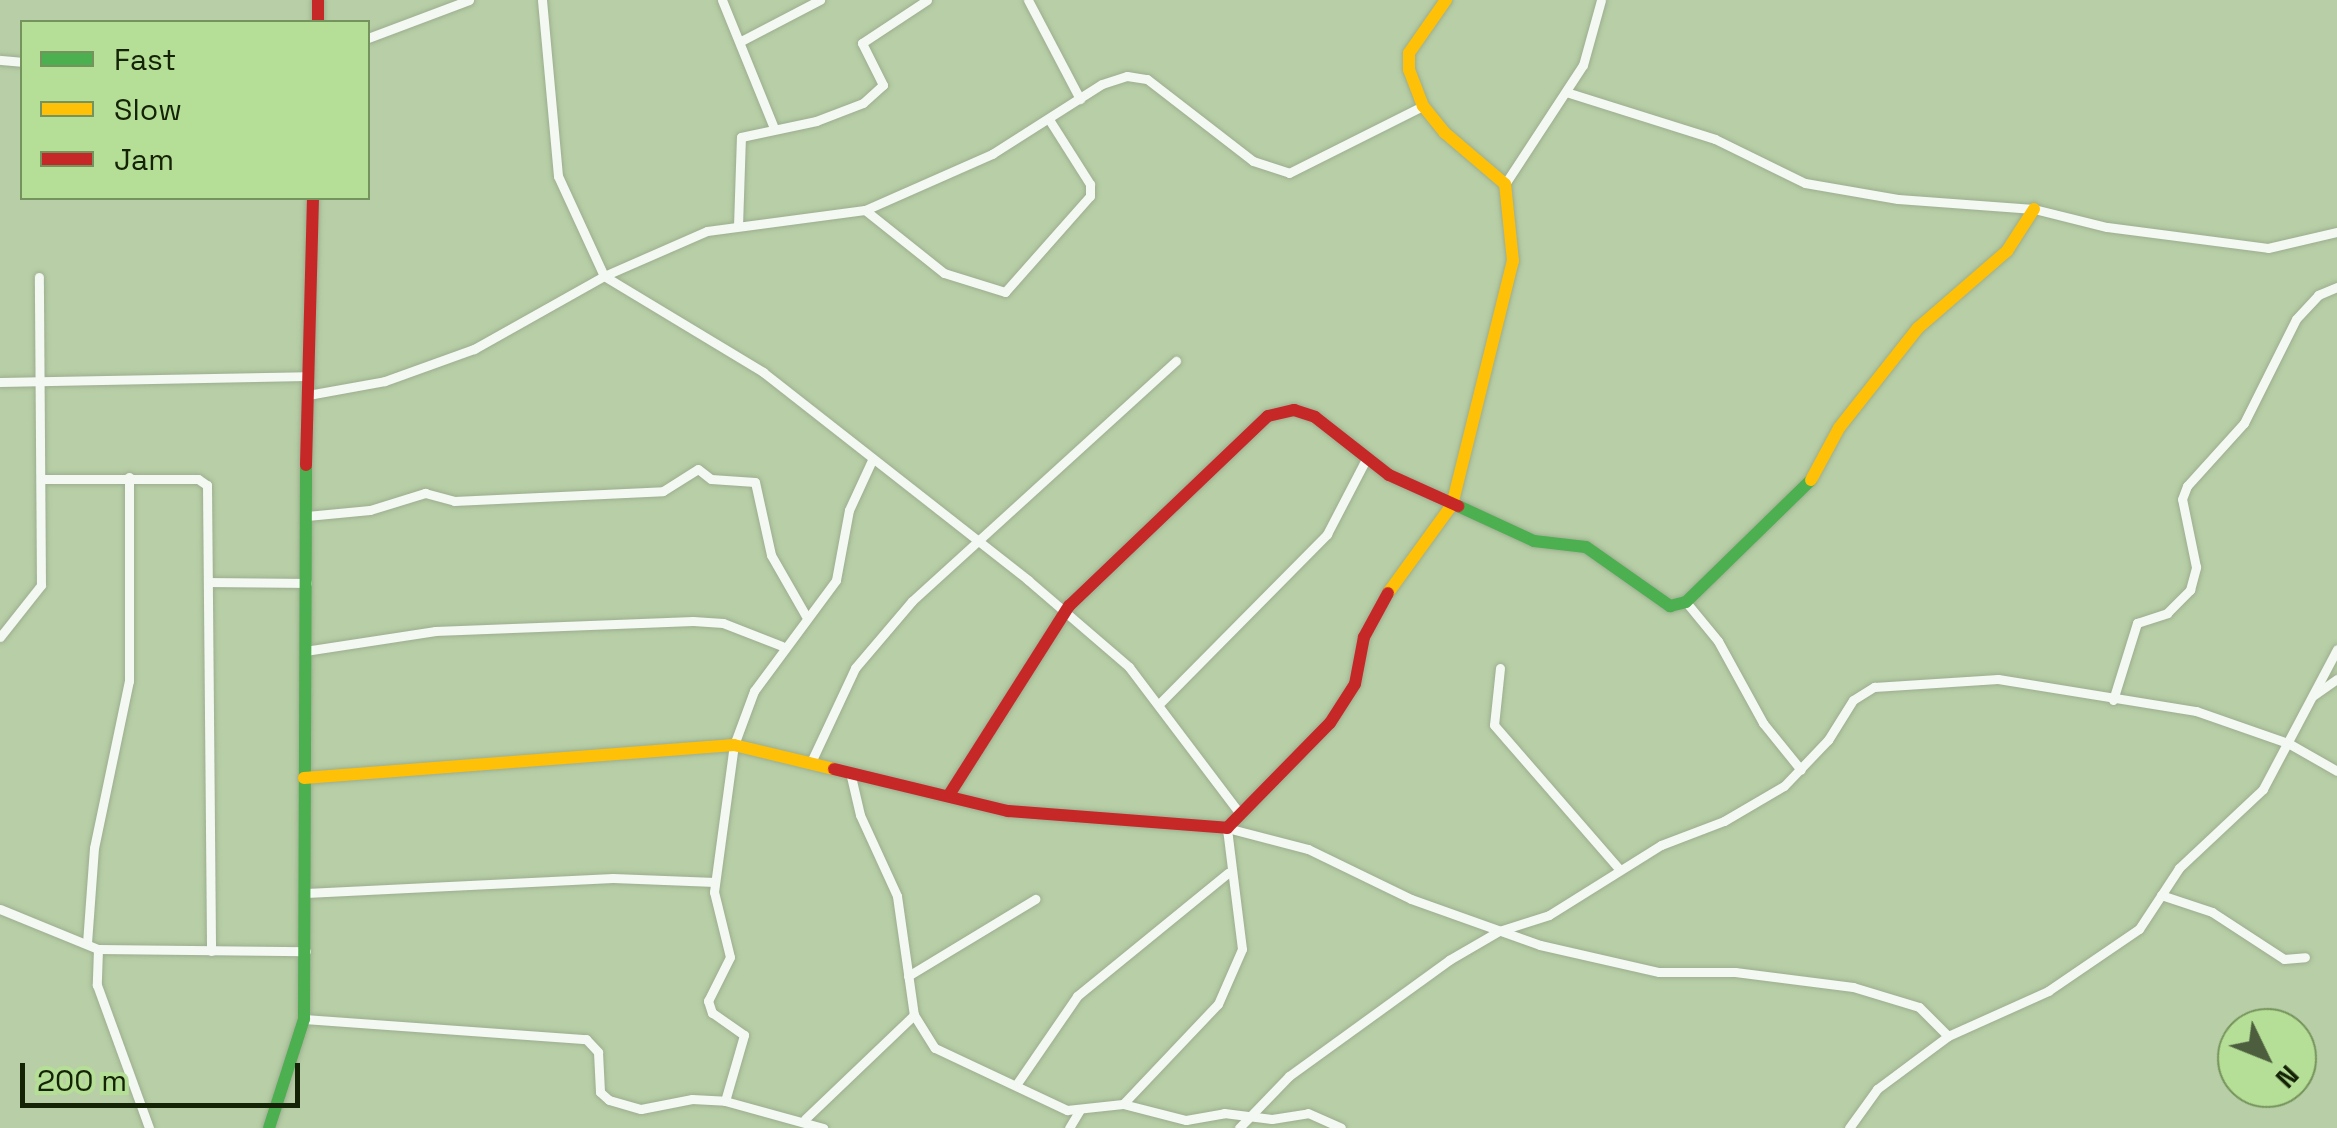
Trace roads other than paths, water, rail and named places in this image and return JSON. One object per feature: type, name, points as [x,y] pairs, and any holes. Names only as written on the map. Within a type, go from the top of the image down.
[{"type":"street","points":[[370,37],[469,0]]},
{"type":"street","points":[[542,0],[558,176],[604,276],[763,372],[977,539],[1062,615],[1129,667],[1238,811]]},
{"type":"street","points":[[722,0],[743,40],[774,128]]},
{"type":"street","points":[[743,40],[820,0]]},
{"type":"street","points":[[738,226],[741,137],[816,121],[863,103],[883,85],[862,42],[927,0]]},
{"type":"street","points":[[1028,0],[1080,99]]},
{"type":"street","points":[[1446,0],[1409,53],[1424,106],[1505,184]]},
{"type":"street","points":[[1123,1104],[1204,1022],[1229,982],[1244,932],[1228,872],[1227,828],[1238,811],[1330,723],[1354,684],[1364,637],[1381,604],[1452,505],[1513,261],[1505,184],[1583,65],[1602,0]]},
{"type":"street","points":[[308,395],[384,381],[474,349],[604,276],[707,231],[865,210],[1050,121],[1102,84],[1147,79],[1253,162],[1288,174],[1424,106]]},
{"type":"street","points":[[1566,92],[1715,139],[1805,183],[1898,199],[2034,209],[2107,227],[2268,248],[2337,232]]},
{"type":"street","points":[[865,210],[944,272],[994,294],[1005,292],[1090,196],[1090,184],[1050,121]]},
{"type":"street","points":[[270,1128],[304,1019],[306,376],[313,200]]},
{"type":"street","points":[[949,795],[1062,615],[1268,416],[1294,410],[1315,417],[1367,458],[1452,505],[1534,541],[1586,547],[1661,604],[1686,602],[1738,544],[1812,480],[1838,428],[1918,328],[2007,251],[2034,209]]},
{"type":"street","points":[[0,637],[41,585],[39,277]]},
{"type":"street","points":[[2114,700],[2137,623],[2167,613],[2190,590],[2196,567],[2182,499],[2187,486],[2244,423],[2296,318],[2318,295],[2337,287]]},
{"type":"street","points":[[812,760],[854,668],[977,539],[1176,361]]},
{"type":"street","points":[[0,382],[306,376]]},
{"type":"street","points":[[1160,703],[1326,534],[1367,458]]},
{"type":"street","points":[[724,1101],[744,1034],[708,1008],[730,957],[714,907],[714,882],[734,744],[754,691],[782,646],[836,580],[849,510],[872,460]]},
{"type":"street","points":[[308,516],[370,510],[425,493],[454,502],[663,491],[698,469],[711,479],[755,482],[771,555],[806,616]]},
{"type":"street","points":[[41,479],[129,477],[207,485],[211,951]]},
{"type":"street","points":[[87,943],[94,848],[129,682],[129,477]]},
{"type":"street","points":[[210,582],[307,583]]},
{"type":"street","points":[[1686,602],[1718,641],[1763,723],[1801,770]]},
{"type":"street","points":[[305,650],[435,631],[694,621],[724,623],[782,646]]},
{"type":"street","points":[[1849,1128],[1877,1089],[1948,1036],[2066,980],[2138,929],[2205,839],[2263,789],[2337,650]]},
{"type":"street","points":[[1500,668],[1494,726],[1619,869]]},
{"type":"street","points":[[1239,1128],[1250,1114],[1349,1030],[1498,932],[1549,915],[1619,869],[1724,821],[1801,770],[1853,700],[1874,687],[1998,679],[2196,711],[2288,743],[2337,771]]},
{"type":"street","points":[[2314,695],[2337,680]]},
{"type":"street","points":[[304,778],[734,744],[850,769],[1008,811],[1227,828],[1308,850],[1498,932],[1659,972],[1735,972],[1853,986],[1919,1007],[1948,1036]]},
{"type":"street","points":[[850,769],[860,815],[896,896],[914,1015],[942,1053],[1018,1082],[1055,1104],[1080,1110],[1123,1104],[1186,1120],[1250,1114],[1284,1119],[1308,1113],[1341,1128]]},
{"type":"street","points":[[1018,1082],[1077,996],[1228,872]]},
{"type":"street","points":[[306,893],[613,878],[714,882]]},
{"type":"street","points":[[2161,895],[2212,912],[2284,959],[2305,957]]},
{"type":"street","points":[[908,976],[1035,899]]},
{"type":"street","points":[[0,909],[98,950],[306,951]]},
{"type":"street","points":[[98,950],[97,984],[149,1128]]},
{"type":"street","points":[[805,1119],[914,1015]]},
{"type":"street","points":[[304,1019],[586,1039],[598,1052],[600,1092],[609,1100],[641,1109],[692,1099],[724,1101],[805,1119],[824,1128]]},
{"type":"street","points":[[1068,1128],[1080,1110]]}]
